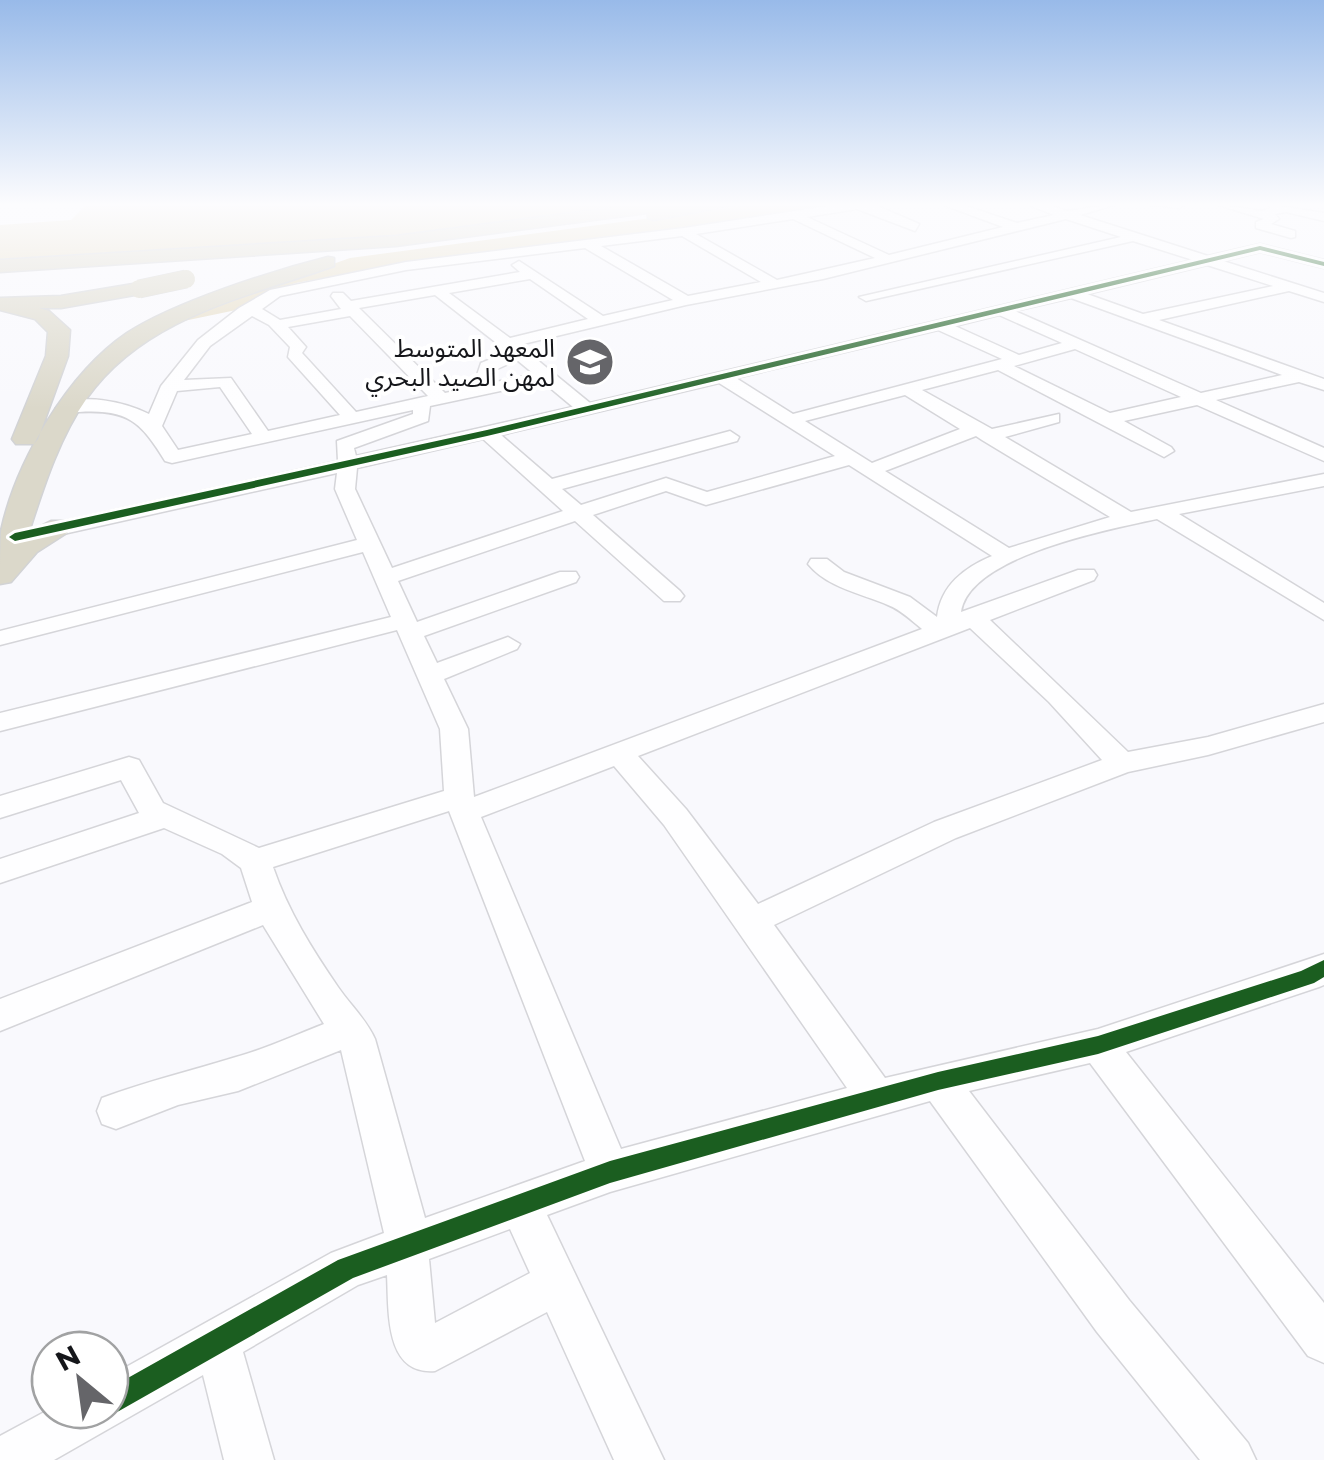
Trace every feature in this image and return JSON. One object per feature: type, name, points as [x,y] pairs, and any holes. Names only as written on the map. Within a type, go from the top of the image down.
[{"type":"highway","points":[[14,520],[65,408],[92,374],[172,303],[171,288],[162,281],[132,272]]},
{"type":"highway","points":[[147,328],[294,272]]},
{"type":"highway","points":[[0,275],[106,273],[144,280],[164,292],[165,300],[153,314],[80,356],[46,388]]},
{"type":"highway","points":[[0,303],[61,302],[194,278]]},
{"type":"highway","points":[[0,303],[42,314],[59,330],[57,356],[2,571]]},
{"type":"highway","points":[[14,520],[62,526]]},
{"type":"highway","points":[[2,571],[26,546],[62,526]]},
{"type":"street","points":[[153,425],[170,386],[212,363],[244,311],[275,292],[379,272]]},
{"type":"street","points":[[529,272],[602,321]]},
{"type":"street","points":[[636,272],[686,301]]},
{"type":"street","points":[[753,272],[774,284]]},
{"type":"street","points":[[480,391],[487,367],[513,348],[686,301],[834,272]]},
{"type":"street","points":[[866,297],[978,272]]},
{"type":"street","points":[[62,526],[488,432],[1165,272]]},
{"type":"street","points":[[1240,272],[1324,298]]},
{"type":"street","points":[[1140,319],[1282,285],[1312,272]]},
{"type":"street","points":[[277,325],[532,274]]},
{"type":"street","points":[[822,275],[1008,363],[1164,451]]},
{"type":"street","points":[[322,281],[431,401]]},
{"type":"street","points":[[445,289],[441,292],[445,298],[586,409]]},
{"type":"street","points":[[1074,294],[1324,386]]},
{"type":"street","points":[[244,311],[257,311],[277,325],[298,347],[294,354],[352,418]]},
{"type":"street","points":[[1003,311],[1324,455]]},
{"type":"street","points":[[789,420],[1076,344]]},
{"type":"street","points":[[170,386],[212,363]]},
{"type":"street","points":[[212,363],[264,438]]},
{"type":"street","points":[[172,457],[546,376]]},
{"type":"street","points":[[722,376],[1004,554]]},
{"type":"street","points":[[1108,418],[1302,376]]},
{"type":"street","points":[[908,390],[1128,520]]},
{"type":"street","points":[[431,401],[422,417],[344,445],[348,463],[345,489],[454,729],[462,804],[610,1172]]},
{"type":"street","points":[[65,408],[108,404],[153,425],[172,457],[182,499]]},
{"type":"street","points":[[384,578],[666,484],[706,499],[944,444],[970,432],[1053,418]]},
{"type":"street","points":[[488,432],[672,596]]},
{"type":"street","points":[[550,486],[730,437]]},
{"type":"street","points":[[952,623],[951,599],[959,587],[1004,554],[1128,520],[1324,480]]},
{"type":"street","points":[[1162,514],[1324,613]]},
{"type":"street","points":[[0,638],[369,544]]},
{"type":"street","points":[[819,564],[836,577],[952,623],[1058,696],[1122,763]]},
{"type":"street","points":[[255,861],[462,804],[618,752],[1086,575]]},
{"type":"street","points":[[0,722],[407,627],[568,577]]},
{"type":"street","points":[[430,675],[508,644]]},
{"type":"street","points":[[752,921],[945,830],[1122,763],[1208,746],[1324,713]]},
{"type":"street","points":[[618,752],[674,817],[752,921],[876,1098]]},
{"type":"street","points":[[0,806],[129,767],[143,800],[162,817],[232,846],[255,861],[270,908],[328,1002],[352,1029],[404,1218],[414,1337],[423,1349],[434,1348],[555,1283]]},
{"type":"street","points":[[0,871],[162,817]]},
{"type":"street","points":[[0,1015],[270,908]]},
{"type":"street","points":[[130,1390],[346,1268],[610,1172],[876,1098],[1098,1045],[1318,981]]},
{"type":"street","points":[[116,1111],[178,1088],[253,1069],[352,1029]]},
{"type":"street","points":[[1098,1045],[1324,1340]]},
{"type":"street","points":[[938,1082],[1113,1316],[1230,1460]]},
{"type":"street","points":[[520,1206],[640,1460]]},
{"type":"street","points":[[217,1340],[248,1460]]},
{"type":"street","points":[[6,1460],[60,1430]]},
{"type":"shaded area","points":[[310,272],[356,272],[296,283],[273,290],[241,309],[155,327]]},
{"type":"cycle path","points":[[15,537],[487,433],[1159,272]]},
{"type":"cycle path","points":[[130,1391],[346,1268],[610,1172],[938,1081],[1098,1045],[1307,977],[1324,968]]},
{"type":"place","name":"المعهد المتوسط لمهن الصيد البحري","points":[[590,362]]}]
